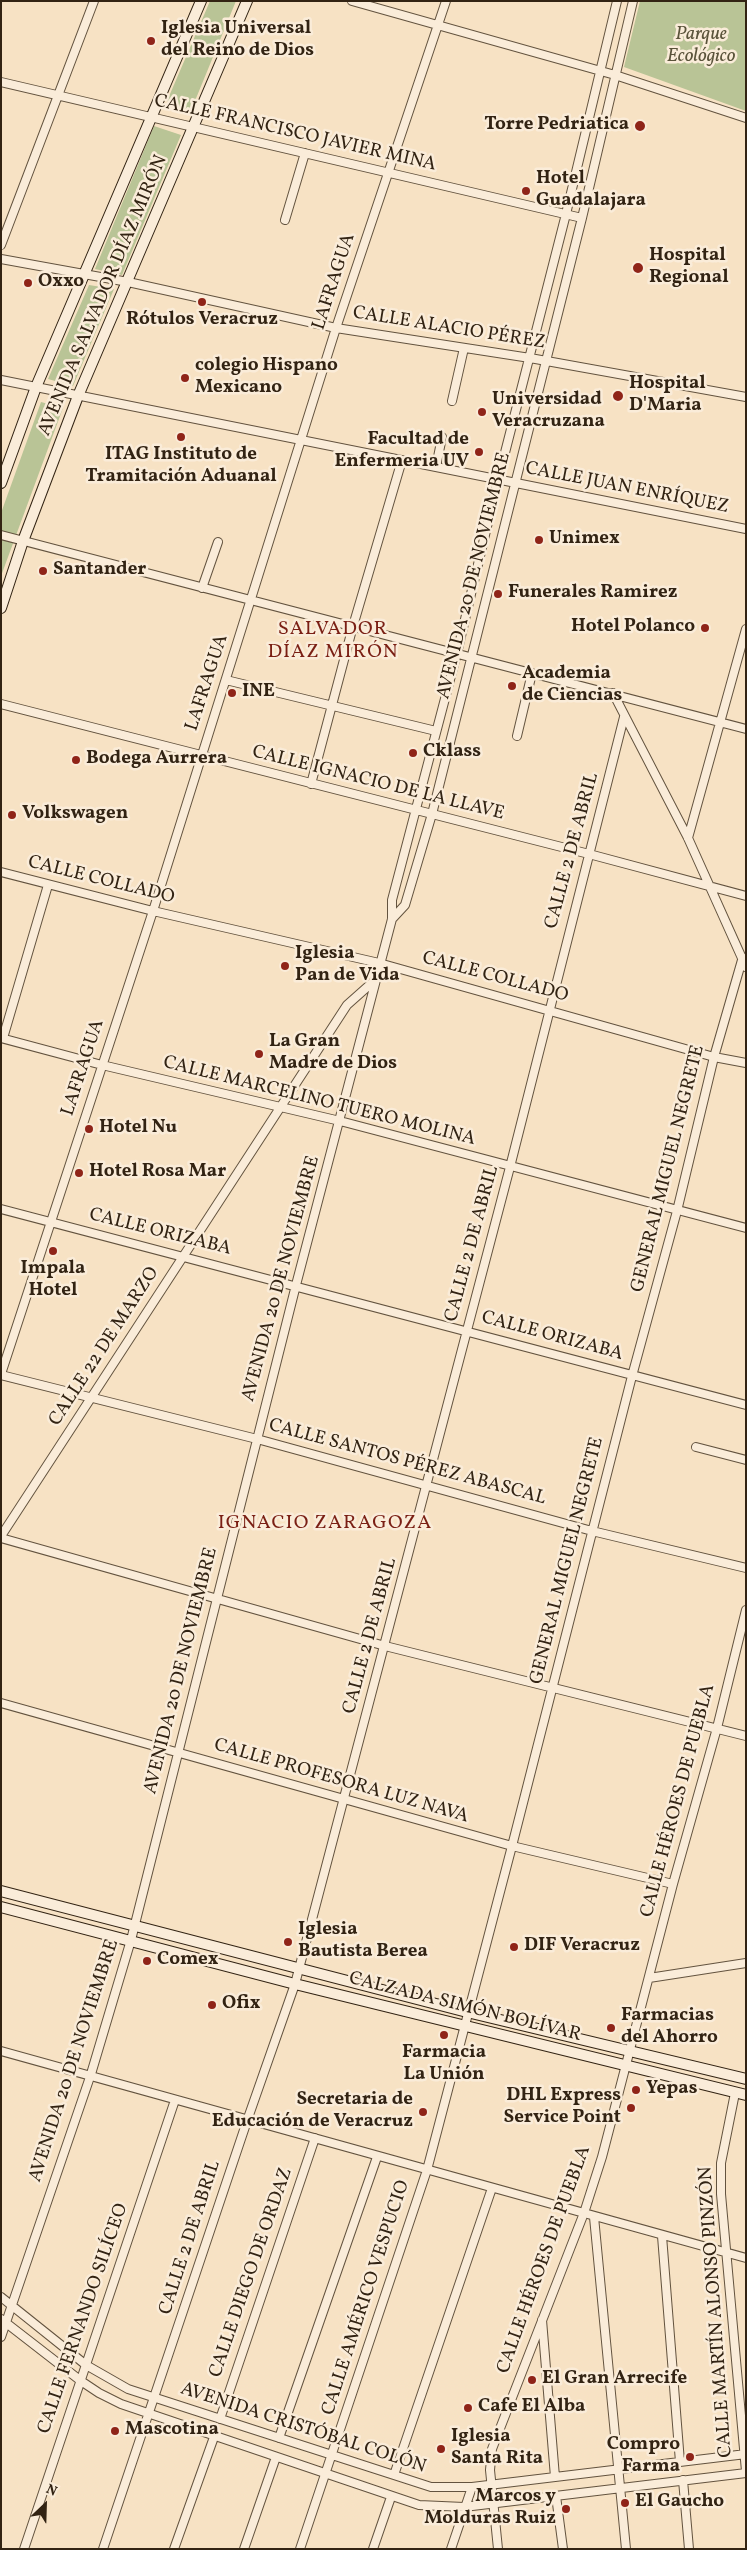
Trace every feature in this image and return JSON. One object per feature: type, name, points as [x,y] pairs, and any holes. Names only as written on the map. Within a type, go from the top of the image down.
[{"type":"main road","name":"AVENIDA SALVADOR DÍAZ MIRÓN","points":[[1,483],[36,387],[201,1]]},
{"type":"main road","name":"AVENIDA SALVADOR DÍAZ MIRÓN","points":[[1,608],[23,541],[78,396],[248,1]]},
{"type":"main road","name":"CALZADA SIMÓN BOLÍVAR","points":[[1,1891],[467,2012],[746,2079]]},
{"type":"main road","name":"CALZADA SIMÓN BOLÍVAR","points":[[1,1907],[295,1984],[746,2095]]},
{"type":"street","points":[[1,244],[94,1]]},
{"type":"street","points":[[352,1],[615,75],[746,118]]},
{"type":"street","name":"LAFRAGUA","points":[[1,1374],[153,911],[252,601],[336,328],[446,1]]},
{"type":"street","name":"AVENIDA 20 DE NOVIEMBRE","points":[[1,2337],[4,2321],[12,2305],[91,2074],[135,1925],[296,1285],[340,1121],[374,981],[392,919],[392,900],[457,653],[617,1]]},
{"type":"street","name":"AVENIDA 20 DE NOVIEMBRE","points":[[392,919],[405,905],[432,814],[473,658],[514,483],[582,218],[633,1]]},
{"type":"street","name":"CALLE FRANCISCO JAVIER MINA","points":[[1,82],[582,218]]},
{"type":"street","points":[[285,220],[305,153]]},
{"type":"street","name":"CALLE ALACIO PÉREZ","points":[[1,259],[128,282],[336,328],[530,358],[746,397]]},
{"type":"street","points":[[452,401],[464,348]]},
{"type":"street","name":"CALLE JUAN ENRÍQUEZ","points":[[1,380],[746,529]]},
{"type":"street","points":[[436,467],[442,437]]},
{"type":"street","points":[[311,784],[353,626],[402,460]]},
{"type":"street","points":[[1,535],[746,729]]},
{"type":"street","points":[[202,588],[218,542]]},
{"type":"street","points":[[688,838],[718,722],[746,629]]},
{"type":"street","points":[[517,736],[532,673]]},
{"type":"street","points":[[226,680],[436,731]]},
{"type":"street","points":[[613,693],[688,838],[745,962]]},
{"type":"street","name":"CALLE IGNACIO DE LA LLAVE","points":[[1,704],[746,896]]},
{"type":"street","name":"CALLE 2 DE ABRIL","points":[[103,2549],[300,1968],[346,1800],[510,1167],[548,1009],[624,717]]},
{"type":"street","name":"CALLE COLLADO","points":[[1,872],[153,911],[379,963],[714,1057],[746,1062]]},
{"type":"street","points":[[2,1038],[48,885]]},
{"type":"street","name":"GENERAL MIGUEL NEGRETE","points":[[427,2170],[632,1376],[677,1211],[714,1057],[745,962]]},
{"type":"street","name":"CALLE 22 DE MARZO","points":[[1,1537],[347,1005],[374,981]]},
{"type":"street","name":"CALLE MARCELINO TUERO MOLINA","points":[[2,1038],[102,1065],[340,1121],[746,1228]]},
{"type":"street","name":"CALLE ORIZABA","points":[[1,1209],[296,1285],[746,1405]]},
{"type":"street","name":"CALLE SANTOS PÉREZ ABASCAL","points":[[1,1374],[257,1439],[592,1531],[746,1568]]},
{"type":"street","points":[[696,1447],[746,1460]]},
{"type":"street","points":[[1,1537],[385,1646],[746,1736]]},
{"type":"street","name":"CALLE HÉROES DE PUEBLA","points":[[498,2549],[491,2485],[490,2459],[492,2449],[584,2214],[602,2157],[673,1884],[717,1728],[746,1610]]},
{"type":"street","name":"CALLE PROFESORA LUZ NAVA","points":[[1,1703],[512,1846],[673,1884]]},
{"type":"street","points":[[649,1978],[746,1962]]},
{"type":"street","points":[[1,2051],[91,2074],[175,2100],[248,2118],[377,2157],[746,2258]]},
{"type":"street","name":"CALLE MARTÍN ALONSO PINZÓN","points":[[735,2093],[721,2163],[721,2194],[728,2253],[746,2472]]},
{"type":"street","name":"CALLE FERNANDO SILÍCEO","points":[[24,2549],[175,2100]]},
{"type":"street","name":"CALLE DIEGO DE ORDAZ","points":[[220,2418],[315,2138]]},
{"type":"street","points":[[279,2438],[377,2157]]},
{"type":"street","name":"CALLE AMÉRICO VESPUCIO","points":[[300,2549],[427,2170]]},
{"type":"street","points":[[394,2476],[492,2188]]},
{"type":"street","points":[[594,2216],[626,2549]]},
{"type":"street","points":[[662,2236],[680,2462]]},
{"type":"street","name":"AVENIDA CRISTÓBAL COLÓN","points":[[1,2297],[86,2365],[128,2389],[431,2487],[472,2487],[745,2454]]},
{"type":"street","points":[[542,2318],[555,2477]]},
{"type":"street","name":"AVENIDA CRISTÓBAL COLÓN","points":[[4,2321],[98,2393],[149,2415],[391,2497],[431,2507],[464,2508],[746,2472]]},
{"type":"street","points":[[174,2549],[214,2437]]},
{"type":"street","points":[[244,2549],[276,2457]]},
{"type":"street","points":[[683,2480],[690,2549]]},
{"type":"street","points":[[451,2549],[472,2487]]},
{"type":"street","points":[[556,2496],[563,2549]]},
{"type":"street","points":[[373,2549],[391,2497]]},
{"type":"green space","points":[[210,1],[236,1],[190,113],[167,101]]},
{"type":"green space","name":"Parque Ecológico","points":[[640,1],[746,1],[746,111],[624,67]]},
{"type":"green space","points":[[154,126],[181,135],[122,275],[95,269]]},
{"type":"green space","points":[[89,285],[114,289],[73,386],[48,379]]},
{"type":"green space","points":[[41,402],[63,408],[1,576],[1,513]]},
{"type":"place","name":"Iglesia Universal del Reino de Dios","points":[[151,41]]},
{"type":"place","name":"Torre Pedriatica","points":[[640,126]]},
{"type":"place","name":"Hotel Guadalajara","points":[[526,191]]},
{"type":"place","name":"Hospital Regional","points":[[638,268]]},
{"type":"place","name":"Oxxo","points":[[28,283]]},
{"type":"place","name":"Rótulos Veracruz","points":[[202,302]]},
{"type":"place","name":"colegio Hispano Mexicano","points":[[185,378]]},
{"type":"place","name":"Hospital D'Maria","points":[[618,396]]},
{"type":"place","name":"Universidad Veracruzana","points":[[482,412]]},
{"type":"place","name":"ITAG Instituto de Tramitación Aduanal","points":[[181,437]]},
{"type":"place","name":"Facultad de Enfermeria UV","points":[[479,452]]},
{"type":"place","name":"Unimex","points":[[539,540]]},
{"type":"place","name":"Santander","points":[[43,571]]},
{"type":"place","name":"Funerales Ramirez","points":[[498,594]]},
{"type":"place","name":"Hotel Polanco","points":[[705,628]]},
{"type":"place","name":"Academia de Ciencias","points":[[512,686]]},
{"type":"place","name":"INE","points":[[232,693]]},
{"type":"place","name":"Cklass","points":[[413,753]]},
{"type":"place","name":"Bodega Aurrera","points":[[76,760]]},
{"type":"place","name":"Volkswagen","points":[[12,815]]},
{"type":"place","name":"Iglesia Pan de Vida","points":[[285,966]]},
{"type":"place","name":"La Gran Madre de Dios","points":[[259,1054]]},
{"type":"place","name":"Hotel Nu","points":[[89,1129]]},
{"type":"place","name":"Hotel Rosa Mar","points":[[79,1173]]},
{"type":"place","name":"Impala Hotel","points":[[53,1251]]},
{"type":"place","name":"Iglesia Bautista Berea","points":[[288,1942]]},
{"type":"place","name":"DIF Veracruz","points":[[514,1947]]},
{"type":"place","name":"Comex","points":[[147,1961]]},
{"type":"place","name":"Ofix","points":[[212,2005]]},
{"type":"place","name":"Farmacias del Ahorro","points":[[611,2028]]},
{"type":"place","name":"Farmacia La Unión","points":[[444,2035]]},
{"type":"place","name":"Yepas","points":[[636,2090]]},
{"type":"place","name":"DHL Express Service Point","points":[[631,2108]]},
{"type":"place","name":"Secretaria de Educación de Veracruz","points":[[423,2112]]},
{"type":"place","name":"El Gran Arrecife","points":[[532,2380]]},
{"type":"place","name":"Cafe El Alba","points":[[468,2408]]},
{"type":"place","name":"Mascotina","points":[[115,2431]]},
{"type":"place","name":"Iglesia Santa Rita","points":[[441,2449]]},
{"type":"place","name":"Compro Farma","points":[[690,2457]]},
{"type":"place","name":"El Gaucho","points":[[625,2503]]},
{"type":"place","name":"Marcos y Molduras Ruiz","points":[[566,2509]]},
{"type":"district","name":"SALVADOR DÍAZ MIRÓN","points":[[333,642]]},
{"type":"district","name":"IGNACIO ZARAGOZA","points":[[325,1524]]}]
